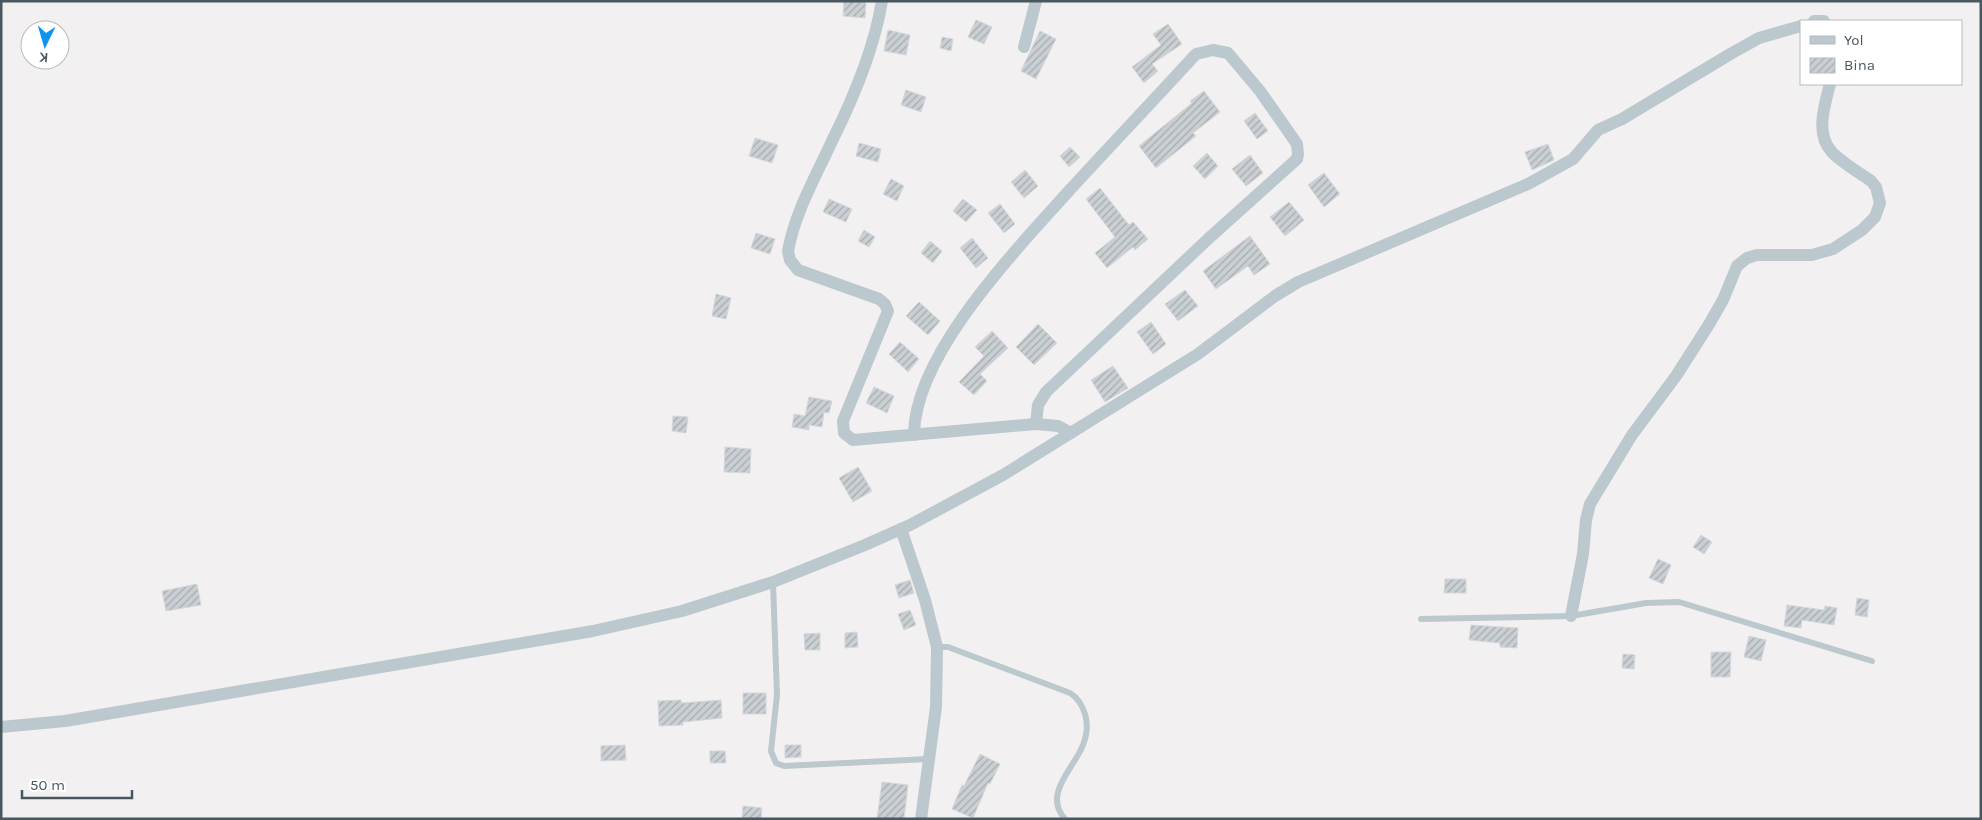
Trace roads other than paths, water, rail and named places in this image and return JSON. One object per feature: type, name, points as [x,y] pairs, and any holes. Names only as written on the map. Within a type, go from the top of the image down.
[{"type":"street","points":[[882,1],[877,30],[858,84],[808,188],[788,251],[790,260],[798,270],[879,299],[888,311],[843,420],[844,433],[854,440],[1036,424],[1058,426],[1071,433]]},
{"type":"street","points":[[1024,47],[1036,1]]},
{"type":"street","points":[[1,727],[74,720],[593,631],[682,611],[773,582],[901,529],[1003,475],[1204,350],[1268,301],[1298,282],[1528,184],[1573,159],[1598,130],[1622,119],[1759,38],[1800,26]]},
{"type":"street","points":[[914,435],[914,422],[936,363],[960,323],[994,275],[1018,246],[1196,54],[1213,50],[1228,53],[1260,91],[1297,144],[1297,159],[1208,239],[1046,392],[1038,405],[1036,424]]},
{"type":"street","points":[[1571,616],[1590,504],[1632,435],[1658,401],[1704,333],[1723,300],[1737,266],[1752,256],[1812,255],[1833,248],[1862,230],[1875,217],[1880,203],[1876,187],[1871,181],[1831,151],[1826,141],[1822,120],[1830,85]]},
{"type":"street","points":[[901,529],[925,600],[937,647],[936,707],[920,819]]},
{"type":"lane","points":[[773,582],[777,695],[771,751],[776,763],[784,766],[804,766],[928,759]]},
{"type":"lane","points":[[1421,619],[1571,616],[1646,603],[1679,602],[1872,661]]},
{"type":"lane","points":[[937,647],[948,647],[999,666],[1070,693],[1079,700],[1085,715],[1086,732],[1083,747],[1059,787],[1058,801],[1064,819]]}]
